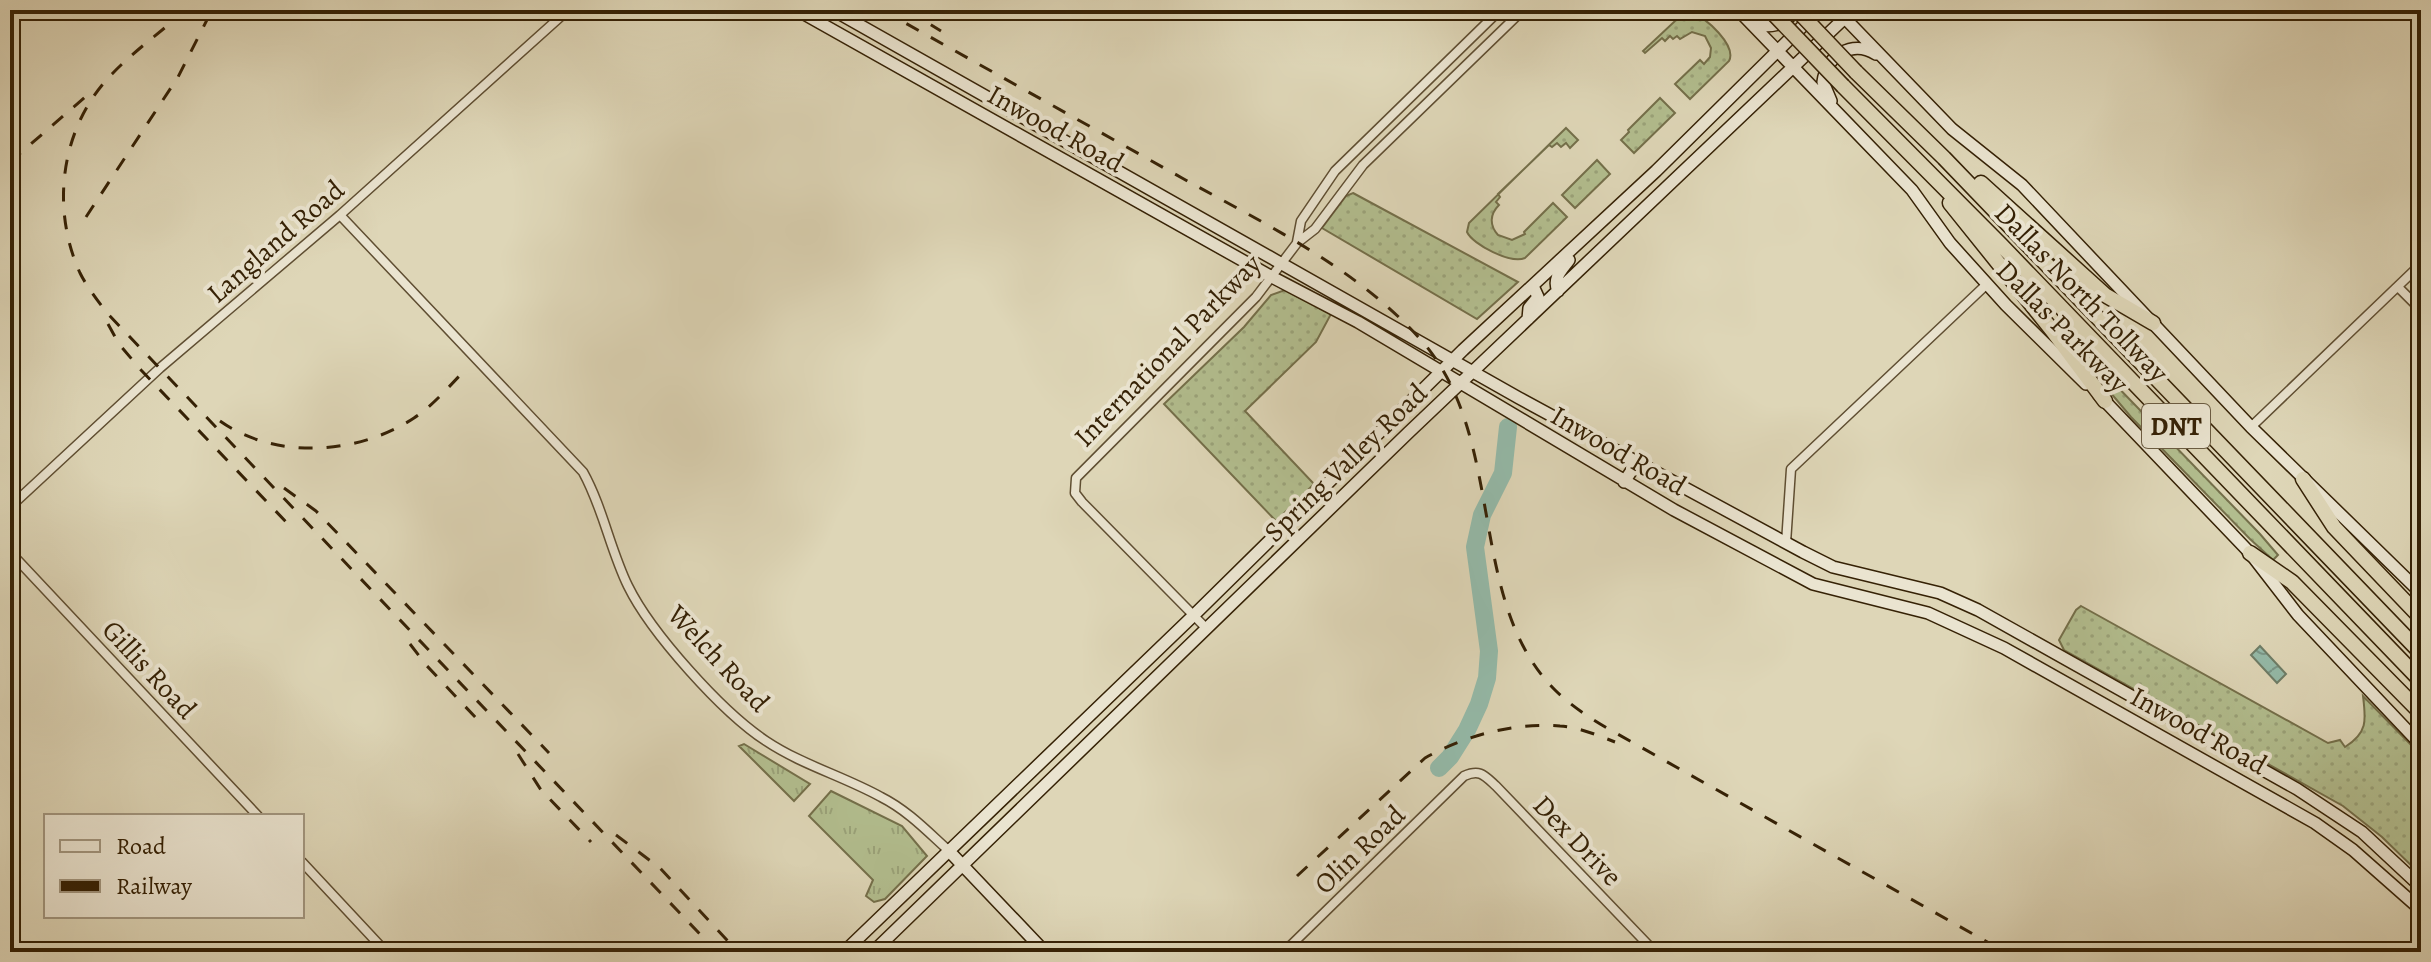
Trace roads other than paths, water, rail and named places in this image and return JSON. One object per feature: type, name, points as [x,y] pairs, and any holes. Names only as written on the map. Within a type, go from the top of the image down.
[{"type":"highway","name":"Dallas North Tollway","points":[[1770,10],[2421,681]]},
{"type":"highway","name":"Dallas North Tollway","points":[[1796,10],[1944,158],[2421,653]]},
{"type":"highway","points":[[1944,158],[1972,175],[2105,295],[2153,323]]},
{"type":"highway","points":[[1928,174],[2105,401]]},
{"type":"highway","points":[[2303,479],[2334,527],[2421,618]]},
{"type":"highway","points":[[2250,553],[2292,582],[2421,713]]},
{"type":"main road","name":"Inwood Road","points":[[797,10],[814,14],[1061,158],[1358,322],[1624,482],[1776,564],[1827,588],[1928,613],[2004,648],[2287,807],[2353,850],[2421,910]]},
{"type":"main road","name":"Inwood Road","points":[[833,10],[1786,543],[1833,567],[1940,593],[1978,610],[2297,789],[2362,832],[2420,884]]},
{"type":"main road","name":"Dallas Parkway","points":[[1738,10],[1912,190],[1950,243],[1987,284],[2105,401],[2250,553],[2298,615],[2421,745]]},
{"type":"main road","points":[[1748,20],[1757,25],[1779,25],[1796,10]]},
{"type":"main road","name":"Spring Valley Road","points":[[844,952],[1454,359],[1586,237],[1819,10]]},
{"type":"main road","points":[[1845,13],[1889,65],[1956,133],[2022,185],[2251,427],[2421,593]]},
{"type":"main road","name":"Spring Valley Road","points":[[873,952],[1460,384],[1794,68],[1845,13]]},
{"type":"main road","points":[[1838,113],[1823,82],[1824,70],[1836,57],[1846,50],[1859,47],[1867,49],[1889,65]]},
{"type":"main road","points":[[1061,158],[1069,143]]},
{"type":"main road","points":[[1558,291],[1557,276],[1586,237]]},
{"type":"main road","points":[[1528,320],[1529,308],[1538,297],[1533,286]]},
{"type":"main road","points":[[1624,482],[1638,461]]},
{"type":"main road","points":[[1286,525],[1300,539]]},
{"type":"main road","points":[[1776,564],[1786,543]]},
{"type":"main road","points":[[2034,666],[2044,648]]},
{"type":"main road","points":[[2405,728],[2421,738]]},
{"type":"main road","points":[[2287,807],[2297,789]]},
{"type":"main road","name":"Welch Road","points":[[948,850],[1045,952]]},
{"type":"street","name":"Langland Road","points":[[10,507],[160,368],[340,215],[568,10]]},
{"type":"street","name":"International Parkway","points":[[1297,243],[1301,221],[1335,171],[1500,10]]},
{"type":"street","name":"International Parkway","points":[[1207,629],[1082,502],[1073,485],[1082,469],[1256,297],[1297,243],[1315,229],[1363,165],[1523,10]]},
{"type":"street","name":"Welch Road","points":[[340,215],[583,472],[592,488],[627,585],[667,645],[747,727],[766,741],[829,775],[881,796],[904,811],[948,850]]},
{"type":"street","points":[[2251,427],[2421,264]]},
{"type":"street","points":[[1786,543],[1791,469],[1987,284]]},
{"type":"street","points":[[2398,287],[2421,310]]},
{"type":"street","name":"Gillis Road","points":[[10,552],[256,814]]},
{"type":"street","name":"Dex Drive","points":[[1464,776],[1474,772],[1484,775],[1655,952]]},
{"type":"street","name":"Olin Road","points":[[1284,952],[1464,776]]},
{"type":"street","points":[[304,864],[386,952]]},
{"type":"water","points":[[2260,646],[2286,674],[2277,683],[2251,655]]},
{"type":"waterway","points":[[1439,768],[1467,730],[1487,678],[1489,651],[1475,547],[1482,515],[1503,473],[1508,427]]},
{"type":"railway","points":[[186,10],[112,74],[81,118],[72,142],[63,195],[65,221],[80,273],[107,313],[717,952]]},
{"type":"railway","points":[[86,217],[178,77],[212,10]]},
{"type":"railway","points":[[882,10],[1277,230],[1339,269],[1396,314],[1421,340],[1448,379],[1466,423],[1508,611],[1527,653],[1555,690],[1606,727],[2005,952]]},
{"type":"railway","points":[[907,10],[941,31]]},
{"type":"railway","points":[[10,162],[91,92]]},
{"type":"railway","points":[[108,324],[119,344],[141,370],[289,525]]},
{"type":"railway","points":[[220,421],[242,434],[291,447],[317,448],[368,440],[414,418],[468,367]]},
{"type":"railway","points":[[284,488],[316,511],[549,753]]},
{"type":"railway","points":[[410,644],[476,718]]},
{"type":"railway","points":[[1297,876],[1425,758],[1456,743],[1490,732],[1543,725],[1574,728],[1615,742]]},
{"type":"railway","points":[[518,754],[541,790],[591,842]]},
{"type":"railway","points":[[616,835],[660,868],[738,952]]}]
